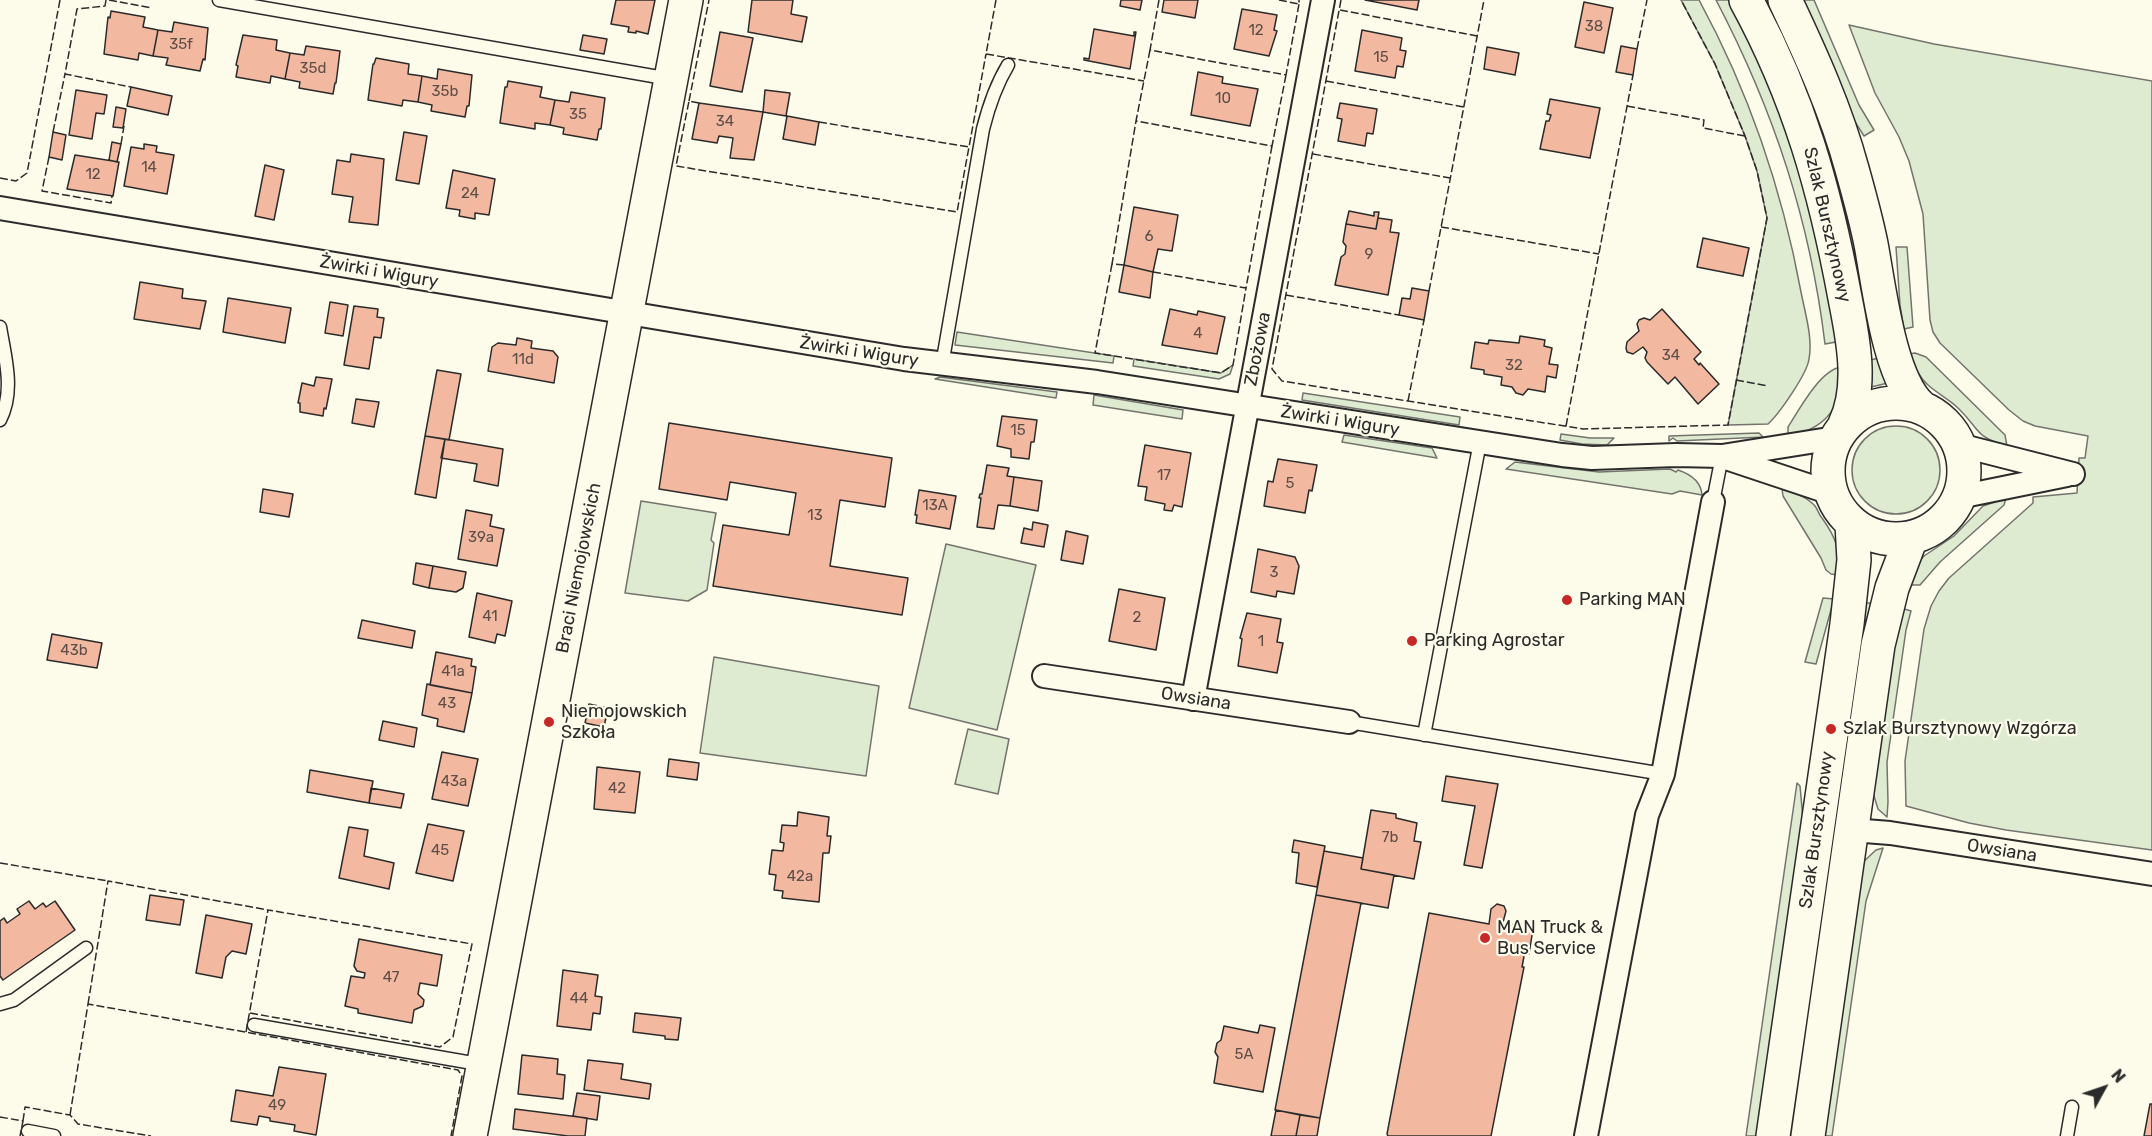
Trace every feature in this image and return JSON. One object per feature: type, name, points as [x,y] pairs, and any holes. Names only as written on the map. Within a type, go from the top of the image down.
[{"type":"main road","name":"Braci Niemojowskich","points":[[470,1136],[686,0]]},
{"type":"main road","name":"Szlak Bursztynowy","points":[[1746,0],[1793,99],[1819,177],[1831,224],[1850,319],[1855,376],[1853,400],[1840,431]]},
{"type":"main road","name":"Szlak Bursztynowy","points":[[1785,0],[1825,86],[1852,168],[1890,339],[1906,388],[1922,407]]},
{"type":"main road","points":[[1888,402],[1922,407],[1944,422],[1959,445],[1964,462],[1964,480],[1959,497],[1951,511],[1940,523],[1911,538],[1880,537],[1866,532],[1852,524],[1831,493],[1827,480],[1830,451],[1840,431],[1857,414],[1872,406],[1888,402]]},
{"type":"main road","name":"Szlak Bursztynowy","points":[[1773,1136],[1847,624],[1854,560],[1852,524]]},
{"type":"main road","name":"Szlak Bursztynowy","points":[[1808,1136],[1883,617],[1911,538]]},
{"type":"street","name":"Zbożowa","points":[[1193,699],[1323,0]]},
{"type":"street","name":"Żwirki i Wigury","points":[[0,208],[942,364],[1097,382],[1592,459],[1676,455],[1722,456],[1840,431]]},
{"type":"street","points":[[1959,445],[2073,474],[1959,497]]},
{"type":"street","name":"Żwirki i Wigury","points":[[1722,456],[1831,493]]},
{"type":"street","points":[[1586,1136],[1647,815],[1663,774],[1713,502]]},
{"type":"street","name":"Owsiana","points":[[1044,676],[1349,722]]},
{"type":"street","name":"Owsiana","points":[[1852,830],[1890,833],[2152,874]]},
{"type":"lane","points":[[219,0],[671,80]]},
{"type":"lane","points":[[942,364],[983,129],[997,84],[1008,64]]},
{"type":"lane","points":[[0,327],[8,377],[5,411],[0,420]]},
{"type":"lane","points":[[1424,735],[1480,442]]},
{"type":"lane","points":[[1713,502],[1722,456]]},
{"type":"lane","points":[[1349,722],[1663,774]]},
{"type":"lane","points":[[0,1004],[14,1000],[86,948]]},
{"type":"lane","points":[[254,1025],[484,1065]]},
{"type":"lane","points":[[2067,1136],[2072,1107]]},
{"type":"lane","points":[[28,1131],[54,1136]]},
{"type":"green space","points":[[1681,0],[1699,0],[1748,106],[1774,179],[1806,317],[1810,343],[1807,366],[1792,393],[1768,424],[1728,425],[1767,218],[1757,171],[1745,136],[1715,64]]},
{"type":"green space","points":[[1716,0],[1729,0],[1767,81],[1783,123],[1811,209],[1830,297],[1836,342],[1825,344],[1810,254],[1787,167],[1755,83]]},
{"type":"green space","points":[[1761,0],[1770,0],[1794,51],[1839,172],[1875,336],[1865,338]]},
{"type":"green space","points":[[1803,0],[1814,0],[1859,105],[1874,130],[1864,136],[1850,114]]},
{"type":"green space","points":[[1849,25],[1934,44],[2152,81],[2152,850],[2006,830],[1969,823],[1906,806],[1905,761],[1924,629],[1931,606],[1949,578],[2033,503],[2033,497],[2077,493],[2079,458],[2085,458],[2088,436],[2035,426],[2023,421],[1940,343],[1933,332],[1930,320],[1923,214],[1909,161],[1875,93]]},
{"type":"green space","points":[[1896,247],[1907,247],[1913,327],[1904,329],[1900,305]]},
{"type":"green space","points":[[957,332],[1114,356],[1113,363],[955,345]]},
{"type":"green space","points":[[1915,353],[1926,357],[2005,435],[2007,446],[1988,439],[1958,408],[1925,382],[1909,354]]},
{"type":"green space","points":[[1882,357],[1888,383],[1871,387],[1867,361]]},
{"type":"green space","points":[[1134,359],[1221,373],[1233,365],[1230,374],[1219,379],[1133,366]]},
{"type":"green space","points":[[1841,367],[1839,393],[1830,414],[1813,428],[1788,436],[1788,427],[1811,392],[1825,375]]},
{"type":"green space","points":[[940,377],[1057,392],[1056,398],[935,379]]},
{"type":"green space","points":[[1303,393],[1460,417],[1459,425],[1302,400]]},
{"type":"green space","points":[[1094,395],[1183,410],[1182,419],[1093,405]]},
{"type":"green space","points":[[1896,426],[1913,429],[1927,439],[1937,453],[1940,470],[1937,487],[1927,501],[1913,511],[1896,514],[1879,511],[1865,501],[1855,487],[1852,470],[1855,453],[1865,439],[1879,429]]},
{"type":"green space","points":[[1759,433],[1763,437],[1677,441],[1673,438],[1669,441],[1669,436]]},
{"type":"green space","points":[[1561,434],[1590,438],[1614,438],[1607,445],[1582,444],[1560,440]]},
{"type":"green space","points":[[1344,435],[1432,448],[1437,458],[1342,442]]},
{"type":"green space","points":[[1515,462],[1599,472],[1670,469],[1676,472],[1678,470],[1694,479],[1700,486],[1702,495],[1680,491],[1672,494],[1506,469]]},
{"type":"green space","points":[[1782,489],[1804,497],[1811,503],[1832,533],[1837,551],[1837,575],[1826,570],[1783,496]]},
{"type":"green space","points":[[2006,498],[2004,505],[1940,562],[1920,585],[1909,585],[1916,565],[1924,556],[1954,536],[1983,506]]},
{"type":"green space","points":[[641,501],[716,513],[711,540],[714,543],[707,590],[688,601],[625,593]]},
{"type":"green space","points":[[946,544],[1036,565],[997,730],[909,708]]},
{"type":"green space","points":[[1823,598],[1834,599],[1816,664],[1805,662]]},
{"type":"green space","points":[[1864,603],[1871,603],[1866,622],[1792,1136],[1789,1136]]},
{"type":"green space","points":[[1901,608],[1911,611],[1906,630],[1887,762],[1887,817],[1878,809],[1873,793],[1896,626]]},
{"type":"green space","points":[[714,657],[879,686],[866,776],[700,753]]},
{"type":"green space","points":[[968,729],[1009,739],[998,794],[955,784]]},
{"type":"green space","points":[[1797,783],[1800,786],[1803,819],[1757,1136],[1746,1136]]},
{"type":"green space","points":[[1883,848],[1866,901],[1832,1136],[1823,1136],[1861,864],[1876,850]]},
{"type":"building","points":[[616,0],[655,0],[648,34],[628,32],[629,27],[611,24]]},
{"type":"building","points":[[752,0],[793,0],[791,14],[807,17],[802,42],[748,32]]},
{"type":"building","points":[[1121,0],[1142,0],[1140,10],[1120,6]]},
{"type":"building","points":[[1164,0],[1198,0],[1195,18],[1162,12]]},
{"type":"building","points":[[1365,0],[1419,0],[1417,10]]},
{"type":"building","points":[[1584,2],[1613,8],[1604,53],[1575,47]]},
{"type":"building","points":[[1242,9],[1277,15],[1274,30],[1277,31],[1269,56],[1234,49]]},
{"type":"building","points":[[111,11],[145,17],[143,27],[158,30],[153,56],[139,53],[138,60],[104,54],[108,17],[110,18]]},
{"type":"building","points":[[174,22],[208,28],[205,60],[203,59],[200,71],[166,65],[168,58],[153,56],[158,30],[172,32]]},
{"type":"building","points":[[1094,29],[1134,36],[1136,32],[1130,69],[1084,60],[1084,58],[1089,59]]},
{"type":"building","points":[[1362,30],[1402,38],[1400,50],[1406,51],[1403,67],[1397,66],[1395,78],[1355,71]]},
{"type":"building","points":[[720,32],[753,38],[742,92],[710,86]]},
{"type":"building","points":[[243,35],[277,40],[276,50],[290,53],[285,79],[271,76],[270,83],[236,77],[238,66],[236,65]]},
{"type":"building","points":[[583,35],[607,39],[604,54],[580,50]]},
{"type":"building","points":[[306,46],[340,51],[333,94],[299,88],[300,82],[285,79],[290,53],[304,55]]},
{"type":"building","points":[[1621,46],[1637,49],[1633,75],[1616,72]]},
{"type":"building","points":[[1487,47],[1519,53],[1515,75],[1484,69]]},
{"type":"building","points":[[376,58],[409,64],[408,74],[422,76],[418,102],[403,100],[402,106],[368,100],[373,64]]},
{"type":"building","points":[[438,69],[472,75],[469,106],[467,106],[465,117],[431,111],[432,105],[418,102],[422,76],[437,79]]},
{"type":"building","points":[[1198,72],[1223,77],[1222,83],[1258,89],[1250,126],[1191,115]]},
{"type":"building","points":[[508,81],[542,87],[540,97],[555,100],[550,125],[535,123],[535,129],[500,123],[505,87]]},
{"type":"building","points":[[131,87],[172,96],[168,115],[127,106]]},
{"type":"building","points":[[76,90],[107,95],[104,114],[96,113],[92,139],[69,135]]},
{"type":"building","points":[[765,90],[790,93],[786,116],[763,112]]},
{"type":"building","points":[[571,92],[605,98],[601,129],[599,129],[597,140],[563,134],[564,128],[550,125],[555,100],[569,102]]},
{"type":"building","points":[[1550,99],[1600,108],[1590,158],[1540,149],[1546,121],[1549,121],[1551,115],[1547,114]]},
{"type":"building","points":[[699,103],[763,112],[754,160],[730,158],[733,138],[719,136],[717,143],[692,139]]},
{"type":"building","points":[[1340,103],[1377,109],[1373,134],[1367,133],[1365,146],[1338,141],[1342,119],[1337,118]]},
{"type":"building","points":[[116,107],[126,109],[123,128],[113,127]]},
{"type":"building","points":[[787,116],[819,122],[815,145],[783,139]]},
{"type":"building","points":[[53,132],[66,135],[62,160],[49,157]]},
{"type":"building","points":[[404,132],[427,136],[419,184],[396,180]]},
{"type":"building","points":[[112,142],[121,144],[117,162],[109,160]]},
{"type":"building","points":[[144,144],[157,146],[156,152],[174,155],[167,194],[124,186],[131,147],[144,149]]},
{"type":"building","points":[[351,154],[384,159],[378,225],[349,222],[353,197],[332,194],[337,160],[350,162]]},
{"type":"building","points":[[75,155],[119,162],[113,196],[67,189]]},
{"type":"building","points":[[265,165],[284,170],[274,220],[255,216]]},
{"type":"building","points":[[453,170],[495,179],[489,215],[475,213],[475,219],[459,216],[460,210],[446,208]]},
{"type":"building","points":[[1134,207],[1178,215],[1172,251],[1158,249],[1153,272],[1124,265]]},
{"type":"building","points":[[1349,211],[1374,216],[1374,212],[1379,212],[1376,229],[1346,224]]},
{"type":"building","points":[[1378,218],[1392,220],[1390,232],[1399,233],[1388,295],[1335,285],[1341,257],[1345,254],[1346,246],[1343,242],[1346,224],[1376,229]]},
{"type":"building","points":[[1703,238],[1749,248],[1743,276],[1697,267]]},
{"type":"building","points":[[1124,265],[1153,272],[1150,298],[1119,292]]},
{"type":"building","points":[[140,282],[183,289],[182,298],[206,301],[200,329],[134,319]]},
{"type":"building","points":[[1412,288],[1429,291],[1424,320],[1399,315],[1402,298],[1410,299]]},
{"type":"building","points":[[228,298],[291,308],[285,343],[223,332]]},
{"type":"building","points":[[330,302],[348,305],[343,336],[325,333]]},
{"type":"building","points":[[354,306],[378,309],[377,317],[384,318],[381,338],[374,337],[369,369],[344,365]]},
{"type":"building","points":[[1170,309],[1197,315],[1198,311],[1225,317],[1217,354],[1162,345]]},
{"type":"building","points":[[1662,309],[1701,352],[1694,359],[1719,384],[1698,404],[1675,377],[1668,384],[1647,362],[1645,358],[1647,352],[1643,347],[1633,354],[1627,352],[1627,342],[1639,331],[1637,324],[1639,320],[1644,318],[1650,320]]},
{"type":"building","points":[[1520,336],[1545,340],[1544,346],[1552,348],[1549,364],[1558,365],[1556,378],[1547,376],[1545,392],[1528,389],[1523,395],[1516,393],[1512,387],[1501,385],[1502,377],[1484,374],[1484,370],[1471,368],[1475,342],[1488,344],[1489,340],[1519,343]]},
{"type":"building","points":[[517,338],[532,341],[531,348],[553,351],[558,357],[554,383],[488,371],[492,347],[498,343],[516,345]]},
{"type":"building","points":[[437,370],[461,374],[449,440],[425,436]]},
{"type":"building","points":[[316,377],[332,379],[323,416],[300,412],[300,403],[298,403],[302,383],[314,386]]},
{"type":"building","points":[[356,399],[379,402],[374,427],[352,423]]},
{"type":"building","points":[[1002,416],[1037,420],[1029,459],[1011,457],[1011,449],[997,446]]},
{"type":"building","points":[[669,423],[892,458],[885,507],[840,500],[830,566],[908,578],[902,615],[713,586],[723,525],[789,535],[796,493],[730,482],[727,500],[659,489]]},
{"type":"building","points":[[425,436],[445,439],[436,498],[415,494]]},
{"type":"building","points":[[445,439],[503,449],[498,486],[474,481],[477,464],[441,458]]},
{"type":"building","points":[[1145,445],[1191,453],[1182,507],[1174,505],[1172,511],[1164,510],[1165,504],[1145,500],[1147,487],[1138,486]]},
{"type":"building","points":[[1278,459],[1317,465],[1305,513],[1264,506],[1268,481],[1273,482]]},
{"type":"building","points":[[987,465],[1009,468],[1007,476],[1014,477],[1010,506],[998,505],[994,529],[977,527],[981,498],[979,498],[982,494]]},
{"type":"building","points":[[1014,477],[1042,481],[1038,511],[1010,506]]},
{"type":"building","points":[[263,489],[293,494],[289,517],[260,512]]},
{"type":"building","points":[[919,490],[956,496],[950,529],[916,523]]},
{"type":"building","points":[[466,510],[492,515],[490,526],[504,529],[497,566],[458,559]]},
{"type":"building","points":[[1033,522],[1048,525],[1044,547],[1021,543],[1024,528],[1032,530]]},
{"type":"building","points":[[1066,531],[1088,536],[1083,564],[1061,560]]},
{"type":"building","points":[[1258,549],[1295,557],[1299,566],[1294,594],[1277,591],[1276,597],[1251,592]]},
{"type":"building","points":[[416,563],[433,566],[429,588],[413,584]]},
{"type":"building","points":[[433,566],[466,572],[463,588],[456,592],[429,588]]},
{"type":"building","points":[[1119,589],[1165,598],[1156,650],[1109,641]]},
{"type":"building","points":[[477,593],[512,601],[505,636],[497,634],[495,643],[469,637]]},
{"type":"building","points":[[1247,613],[1281,619],[1277,642],[1283,643],[1277,673],[1238,666],[1242,639],[1240,638]]},
{"type":"building","points":[[362,620],[415,631],[412,648],[358,638]]},
{"type":"building","points":[[52,634],[102,643],[97,668],[47,660]]},
{"type":"building","points":[[436,652],[472,659],[471,666],[476,667],[472,693],[430,685]]},
{"type":"building","points":[[427,684],[472,693],[464,732],[437,726],[438,719],[422,715]]},
{"type":"building","points":[[589,704],[608,708],[604,727],[585,723]]},
{"type":"building","points":[[383,721],[417,728],[414,747],[379,740]]},
{"type":"building","points":[[442,752],[478,759],[468,806],[432,799]]},
{"type":"building","points":[[669,759],[699,763],[697,780],[667,776]]},
{"type":"building","points":[[597,767],[640,772],[635,813],[594,809]]},
{"type":"building","points":[[310,770],[373,781],[369,803],[307,792]]},
{"type":"building","points":[[1446,776],[1498,784],[1482,868],[1464,865],[1475,806],[1442,801]]},
{"type":"building","points":[[371,788],[404,794],[401,808],[369,803]]},
{"type":"building","points":[[1371,810],[1396,814],[1396,818],[1417,823],[1414,841],[1421,842],[1414,879],[1361,869]]},
{"type":"building","points":[[798,812],[829,817],[827,836],[831,836],[829,853],[823,853],[819,902],[782,898],[783,891],[774,890],[776,875],[769,874],[772,850],[783,851],[784,843],[780,842],[782,825],[797,826]]},
{"type":"building","points":[[428,824],[464,831],[453,881],[416,873]]},
{"type":"building","points":[[349,827],[368,830],[364,856],[394,863],[389,889],[339,878]]},
{"type":"building","points":[[1294,840],[1325,846],[1317,887],[1296,883],[1299,853],[1292,852]]},
{"type":"building","points":[[1324,851],[1363,858],[1361,869],[1394,875],[1388,908],[1316,895]]},
{"type":"building","points":[[150,895],[184,900],[180,925],[146,920]]},
{"type":"building","points":[[1316,895],[1361,903],[1320,1118],[1275,1110]]},
{"type":"building","points":[[29,901],[35,909],[43,903],[46,907],[55,901],[75,930],[3,980],[0,976],[0,921],[4,918],[7,923],[20,914],[17,909]]},
{"type":"building","points":[[1497,904],[1504,906],[1506,911],[1502,926],[1509,928],[1510,924],[1533,929],[1529,954],[1525,951],[1522,967],[1524,967],[1491,1136],[1388,1136],[1429,913],[1489,924],[1491,909]]},
{"type":"building","points":[[206,915],[252,924],[246,954],[232,951],[226,957],[222,978],[196,973]]},
{"type":"building","points":[[359,939],[442,955],[437,986],[420,983],[418,994],[424,1000],[423,1006],[414,1010],[412,1023],[358,1013],[358,1009],[345,1006],[351,976],[364,978],[365,973],[357,971],[354,966]]},
{"type":"building","points":[[563,970],[598,975],[595,996],[602,997],[600,1014],[593,1013],[591,1030],[557,1026]]},
{"type":"building","points":[[635,1013],[681,1018],[678,1040],[633,1032]]},
{"type":"building","points":[[1260,1025],[1275,1028],[1263,1092],[1214,1083],[1218,1057],[1215,1052],[1224,1026],[1258,1033]]},
{"type":"building","points":[[522,1055],[558,1059],[557,1074],[565,1075],[563,1099],[518,1094]]},
{"type":"building","points":[[588,1060],[623,1064],[621,1079],[651,1084],[649,1099],[584,1090]]},
{"type":"building","points":[[279,1067],[326,1074],[316,1135],[294,1131],[295,1125],[270,1121],[270,1118],[259,1116],[257,1125],[231,1121],[236,1090],[273,1096]]},
{"type":"building","points":[[577,1093],[600,1096],[597,1120],[573,1116]]},
{"type":"building","points":[[2150,1104],[2152,1104],[2152,1136],[2144,1136]]},
{"type":"building","points":[[515,1109],[587,1118],[585,1136],[513,1129]]},
{"type":"building","points":[[1276,1110],[1300,1115],[1296,1136],[1271,1136]]},
{"type":"building","points":[[1300,1115],[1320,1118],[1317,1136],[1296,1136]]},
{"type":"fence","points":[[0,178],[16,181],[27,173],[60,0]]},
{"type":"fence","points":[[106,0],[105,6],[77,9],[65,74],[131,87]]},
{"type":"fence","points":[[109,0],[152,8]]},
{"type":"fence","points":[[689,101],[709,0]]},
{"type":"fence","points":[[996,0],[986,54],[1144,81]]},
{"type":"fence","points":[[1159,0],[1150,50],[1286,75],[1299,4]]},
{"type":"fence","points":[[1279,0],[1299,4],[1299,0]]},
{"type":"fence","points":[[1341,0],[1272,369],[1282,381],[1583,429],[1728,425],[1767,218],[1757,171],[1745,136],[1715,64],[1681,0]]},
{"type":"fence","points":[[1429,291],[1484,0]]},
{"type":"fence","points":[[1637,49],[1647,0]]},
{"type":"fence","points":[[1340,10],[1477,36]]},
{"type":"fence","points":[[1150,50],[1136,121],[1272,146],[1286,75]]},
{"type":"fence","points":[[819,122],[969,147],[986,54]]},
{"type":"fence","points":[[53,132],[65,74]]},
{"type":"fence","points":[[1566,426],[1633,75]]},
{"type":"fence","points":[[1326,81],[1464,107]]},
{"type":"fence","points":[[699,103],[689,101],[676,166],[957,212],[969,147]]},
{"type":"fence","points":[[1627,106],[1704,120],[1703,128],[1745,136]]},
{"type":"fence","points":[[1124,265],[1112,264],[1136,121]]},
{"type":"fence","points":[[121,144],[124,126]]},
{"type":"fence","points":[[1153,272],[1246,288],[1272,146]]},
{"type":"fence","points":[[1313,154],[1450,178]]},
{"type":"fence","points":[[49,157],[42,191],[111,203],[112,196]]},
{"type":"fence","points":[[1441,227],[1599,254]]},
{"type":"fence","points":[[1112,264],[1095,353],[1221,373],[1233,365],[1246,288]]},
{"type":"fence","points":[[1286,295],[1399,315]]},
{"type":"fence","points":[[1408,401],[1424,320]]},
{"type":"fence","points":[[1736,380],[1768,386]]},
{"type":"fence","points":[[0,863],[108,881]]},
{"type":"fence","points":[[88,1004],[108,881],[268,910]]},
{"type":"fence","points":[[246,1032],[268,910],[472,944],[453,1037],[440,1047],[250,1013]]},
{"type":"fence","points":[[70,1115],[88,1004],[458,1070],[462,1076],[451,1136]]},
{"type":"fence","points":[[23,1121],[25,1107],[70,1115],[78,1124],[151,1136]]},
{"type":"fence","points":[[0,1117],[23,1121],[20,1136]]},
{"type":"place","name":"Parking MAN","points":[[1567,600]]},
{"type":"place","name":"Parking Agrostar","points":[[1412,641]]},
{"type":"place","name":"Niemojowskich Szkoła","points":[[549,722]]},
{"type":"place","name":"Szlak Bursztynowy Wzgórza","points":[[1831,729]]},
{"type":"place","name":"MAN Truck & Bus Service","points":[[1485,938]]}]
